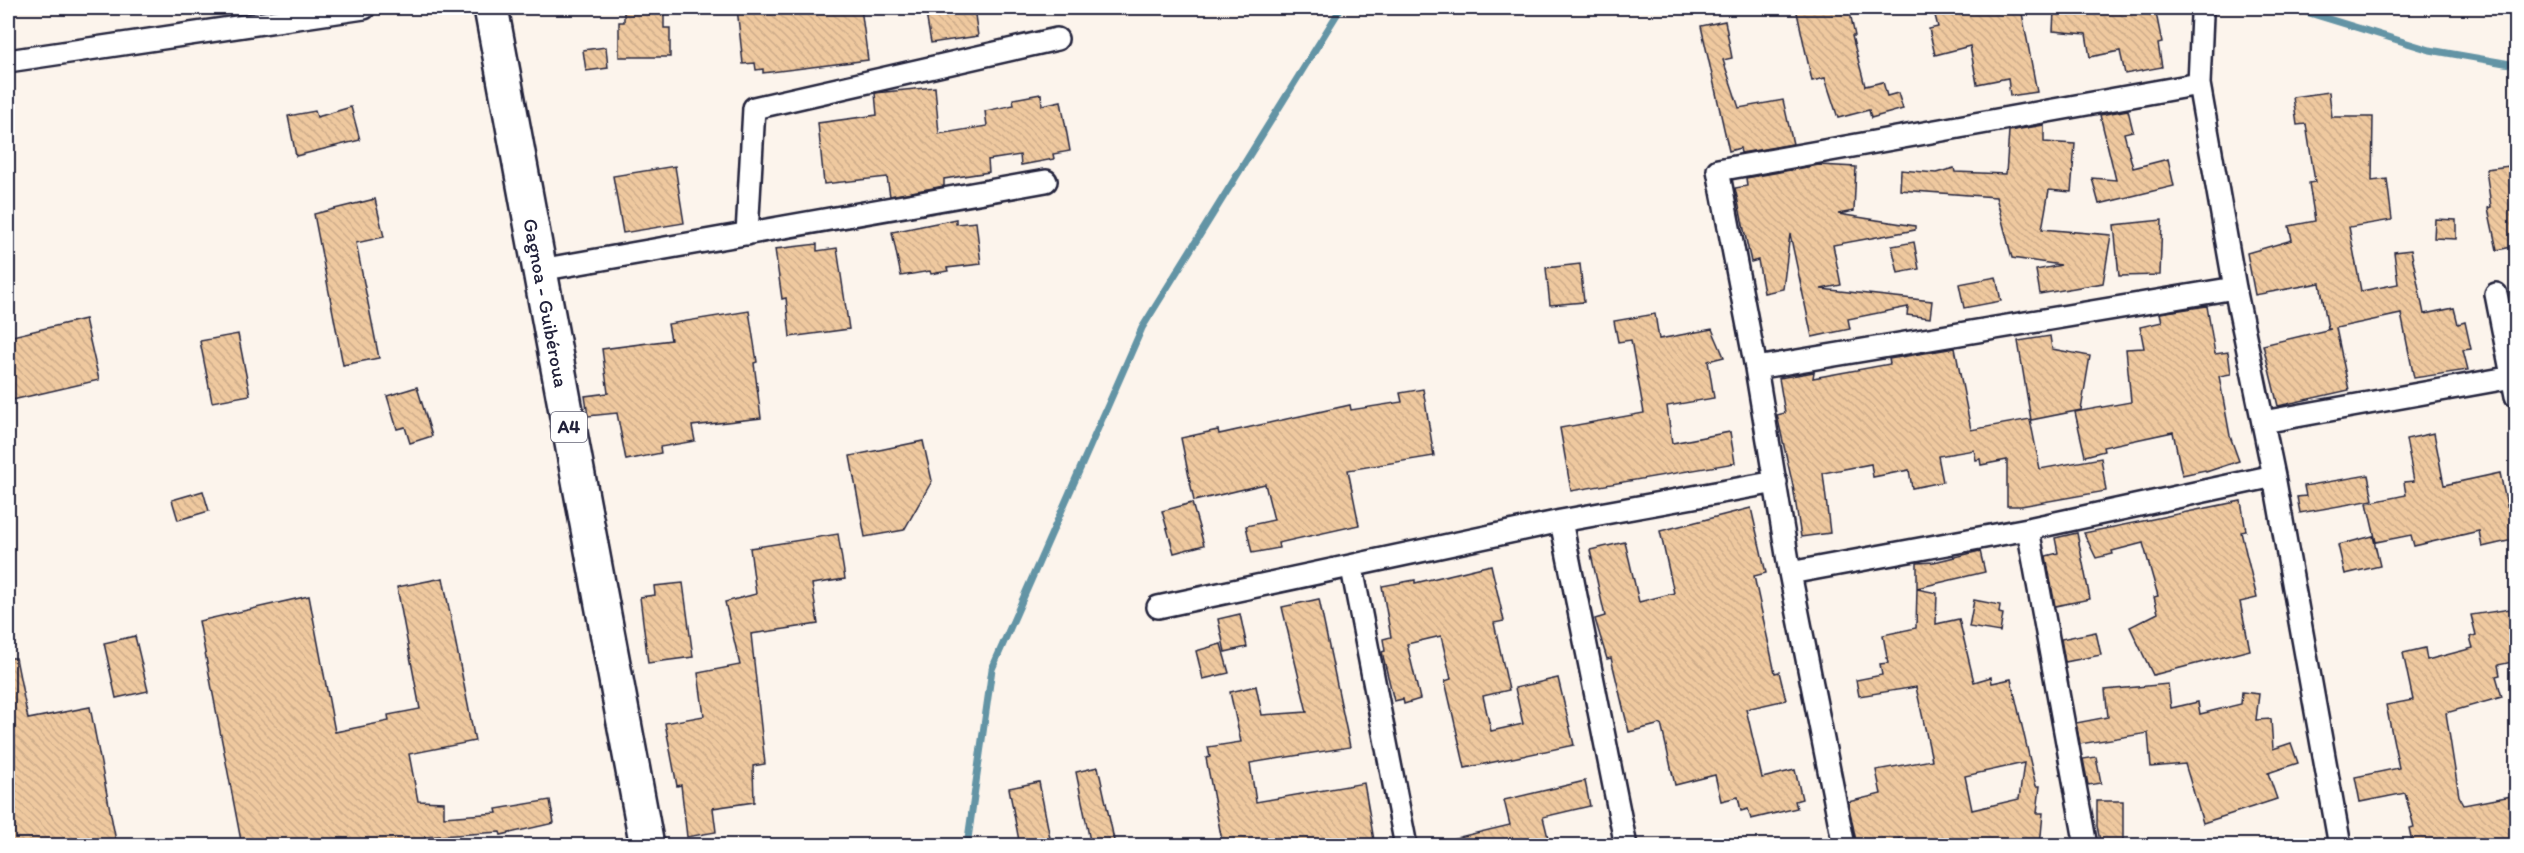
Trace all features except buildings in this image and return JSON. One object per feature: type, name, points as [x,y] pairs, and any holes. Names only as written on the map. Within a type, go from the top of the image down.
[{"type":"main road","name":"Gagnoa - Guibéroua","points":[[491,8],[540,270],[639,839]]},
{"type":"street","points":[[8,61],[364,8]]},
{"type":"street","points":[[2202,15],[2199,84],[2235,288],[2274,476],[2340,846]]},
{"type":"street","points":[[747,234],[754,108],[1057,39]]},
{"type":"street","points":[[1844,846],[1790,573],[1756,368],[1718,170],[2199,84]]},
{"type":"street","points":[[540,270],[1046,181]]},
{"type":"street","points":[[1756,368],[2235,288]]},
{"type":"street","points":[[2263,422],[2515,387],[2496,294]]},
{"type":"street","points":[[1790,573],[2028,529],[2274,476]]},
{"type":"street","points":[[1158,607],[1352,568],[1561,521],[1776,482]]},
{"type":"street","points":[[1561,521],[1626,846]]},
{"type":"street","points":[[2028,529],[2086,846]]},
{"type":"street","points":[[1352,568],[1406,846]]},
{"type":"waterway","points":[[967,846],[992,669],[1142,328],[1341,8]]},
{"type":"waterway","points":[[2293,8],[2430,50],[2516,65]]}]
